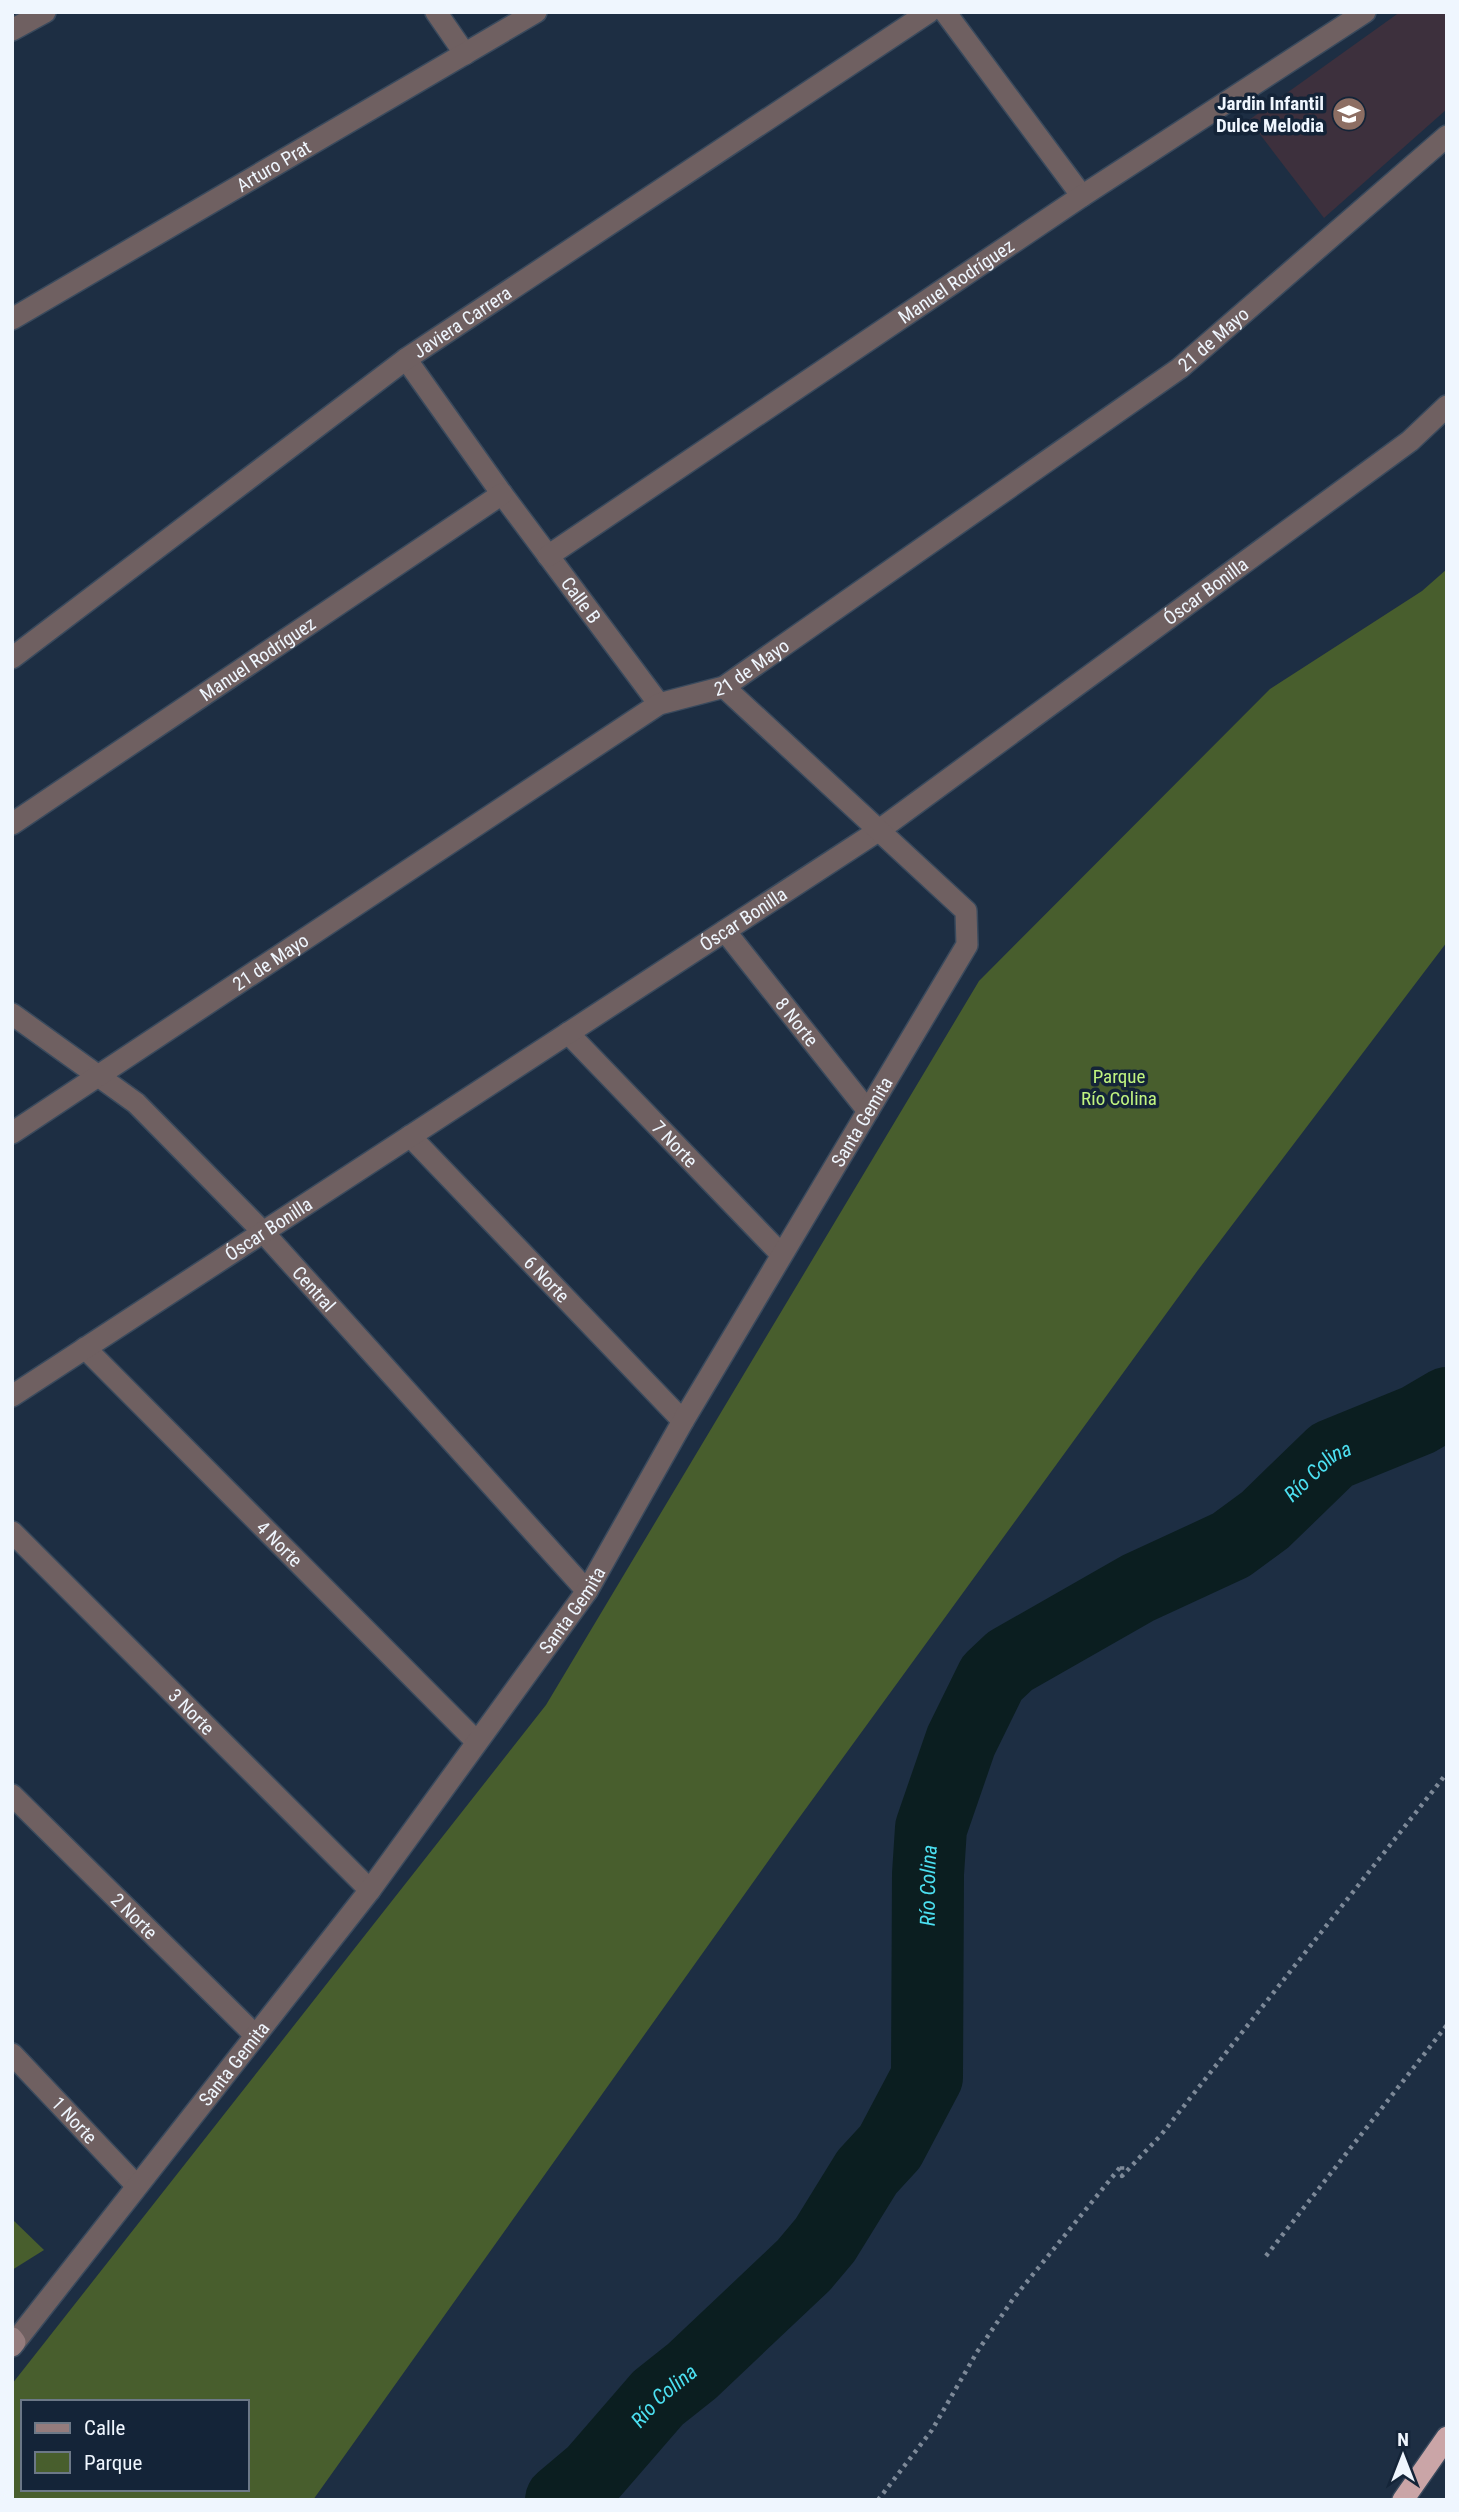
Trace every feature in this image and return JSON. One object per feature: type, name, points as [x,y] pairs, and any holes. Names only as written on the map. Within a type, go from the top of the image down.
[{"type":"highway","points":[[1403,2500],[1447,2437]]},
{"type":"street","points":[[12,30],[45,12]]},
{"type":"street","points":[[436,12],[465,54]]},
{"type":"street","name":"Arturo Prat","points":[[12,319],[536,12]]},
{"type":"street","name":"Javiera Carrera","points":[[12,658],[406,359],[929,12]]},
{"type":"street","points":[[945,12],[1082,196]]},
{"type":"street","name":"Manuel Rodríguez","points":[[548,556],[1082,196],[1365,12]]},
{"type":"street","name":"21 de Mayo","points":[[12,1133],[659,705],[724,687],[1180,369],[1447,136]]},
{"type":"street","name":"Calle B","points":[[406,359],[502,494],[659,705]]},
{"type":"street","name":"Óscar Bonilla","points":[[12,1395],[878,831],[1410,441],[1447,406]]},
{"type":"street","name":"Manuel Rodríguez","points":[[12,824],[502,494]]},
{"type":"street","name":"Santa Gemita","points":[[13,2342],[370,1890],[587,1591],[781,1254],[967,945],[966,911],[724,687]]},
{"type":"street","name":"8 Norte","points":[[725,931],[868,1111]]},
{"type":"street","name":"Central","points":[[12,1014],[136,1103],[262,1233],[587,1591]]},
{"type":"street","name":"7 Norte","points":[[568,1033],[781,1254]]},
{"type":"street","name":"6 Norte","points":[[410,1136],[683,1421]]},
{"type":"street","name":"4 Norte","points":[[85,1348],[477,1741]]},
{"type":"street","name":"3 Norte","points":[[12,1532],[370,1890]]},
{"type":"street","name":"2 Norte","points":[[12,1795],[255,2035]]},
{"type":"street","name":"1 Norte","points":[[12,2054],[136,2185]]},
{"type":"path","points":[[878,2500],[932,2430],[977,2351],[1047,2255],[1122,2165],[1122,2176],[1161,2135],[1447,1773]]},
{"type":"path","points":[[1266,2256],[1447,2025]]},
{"type":"shaded area","name":"Jardin Infantil Dulce Melodia","points":[[1400,12],[1447,12],[1447,109],[1324,218],[1249,120]]},
{"type":"green space","name":"Parque Río Colina","points":[[1447,569],[1447,942],[1198,1270],[791,1829],[313,2500],[12,2500],[12,2384],[546,1705],[979,981],[1270,689],[1422,591]]},
{"type":"green space","points":[[12,2219],[44,2250],[12,2270]]},
{"type":"waterway","name":"Río Colina","points":[[561,2500],[593,2473],[658,2398],[692,2371],[804,2265],[825,2240],[867,2172],[890,2147],[927,2077],[928,1874],[931,1828],[961,1741],[992,1678],[1010,1661],[1138,1588],[1231,1545],[1265,1520],[1332,1455],[1418,1420],[1447,1403]]},
{"type":"place","name":"Jardin Infantil Dulce Melodia","points":[[1349,114]]}]
